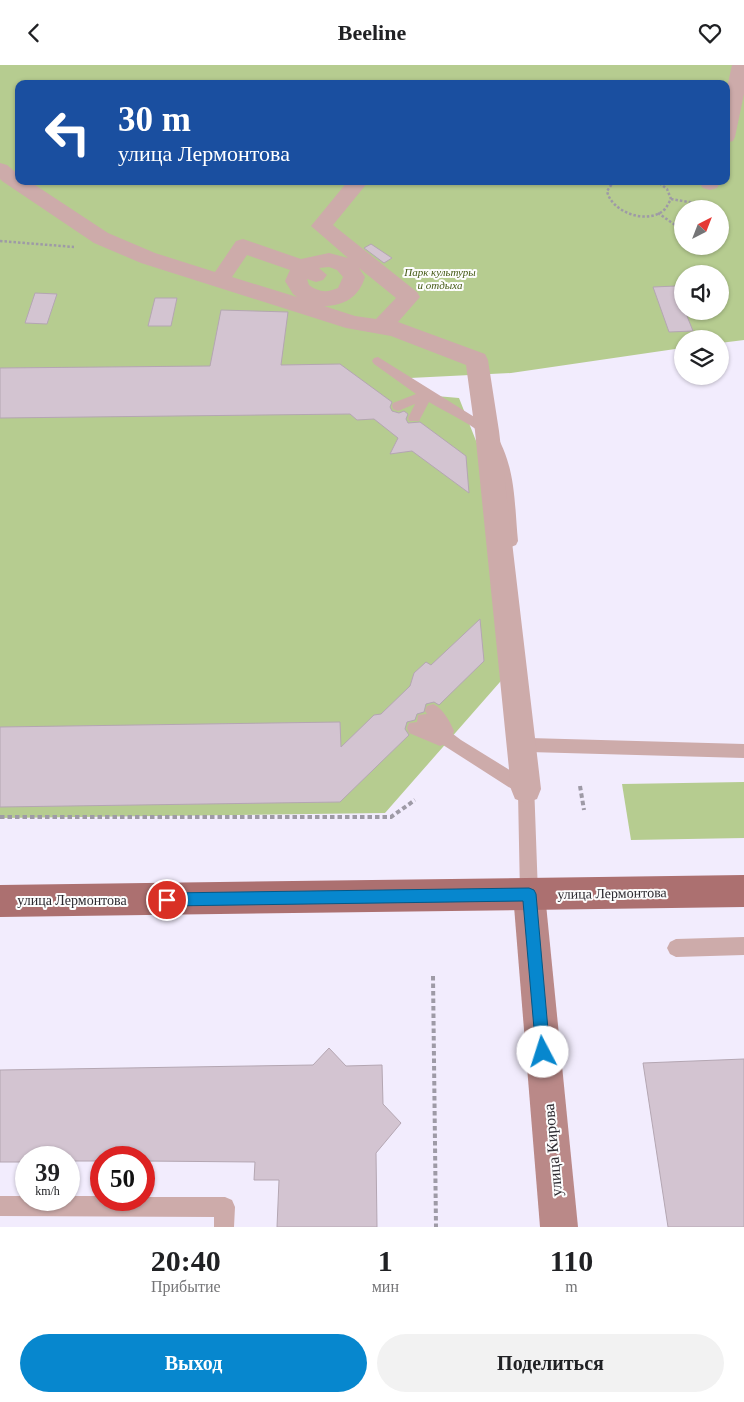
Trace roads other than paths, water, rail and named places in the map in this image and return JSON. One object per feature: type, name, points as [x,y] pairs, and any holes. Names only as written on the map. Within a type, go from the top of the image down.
[{"type":"main road","name":"улица Лермонтова","points":[[0,901],[744,891]]},
{"type":"main road","name":"улица Кирова","points":[[529,894],[559,1227]]},
{"type":"street","points":[[730,104],[732,88],[740,65]]},
{"type":"street","points":[[0,169],[15,181]]},
{"type":"street","points":[[21,185],[101,238],[148,258],[346,321],[394,329],[477,360],[487,431],[526,789]]},
{"type":"street","points":[[356,185],[321,226],[409,297],[381,327]]},
{"type":"street","points":[[219,281],[243,246],[322,279],[343,294],[351,288],[354,281],[353,274],[344,264],[322,279]]},
{"type":"street","points":[[322,279],[346,321]]},
{"type":"lane","points":[[378,361],[427,395],[487,431],[496,443],[505,470],[529,745],[526,789],[529,894]]},
{"type":"lane","points":[[427,395],[406,412],[427,395]]},
{"type":"lane","points":[[455,745],[424,720],[455,745],[526,789]]},
{"type":"lane","points":[[529,745],[744,751]]},
{"type":"lane","points":[[676,948],[744,946]]},
{"type":"lane","points":[[0,1207],[225,1207],[224,1227]]},
{"type":"park label","name":"Парк культуры и отдыха","points":[[440,278]]}]
